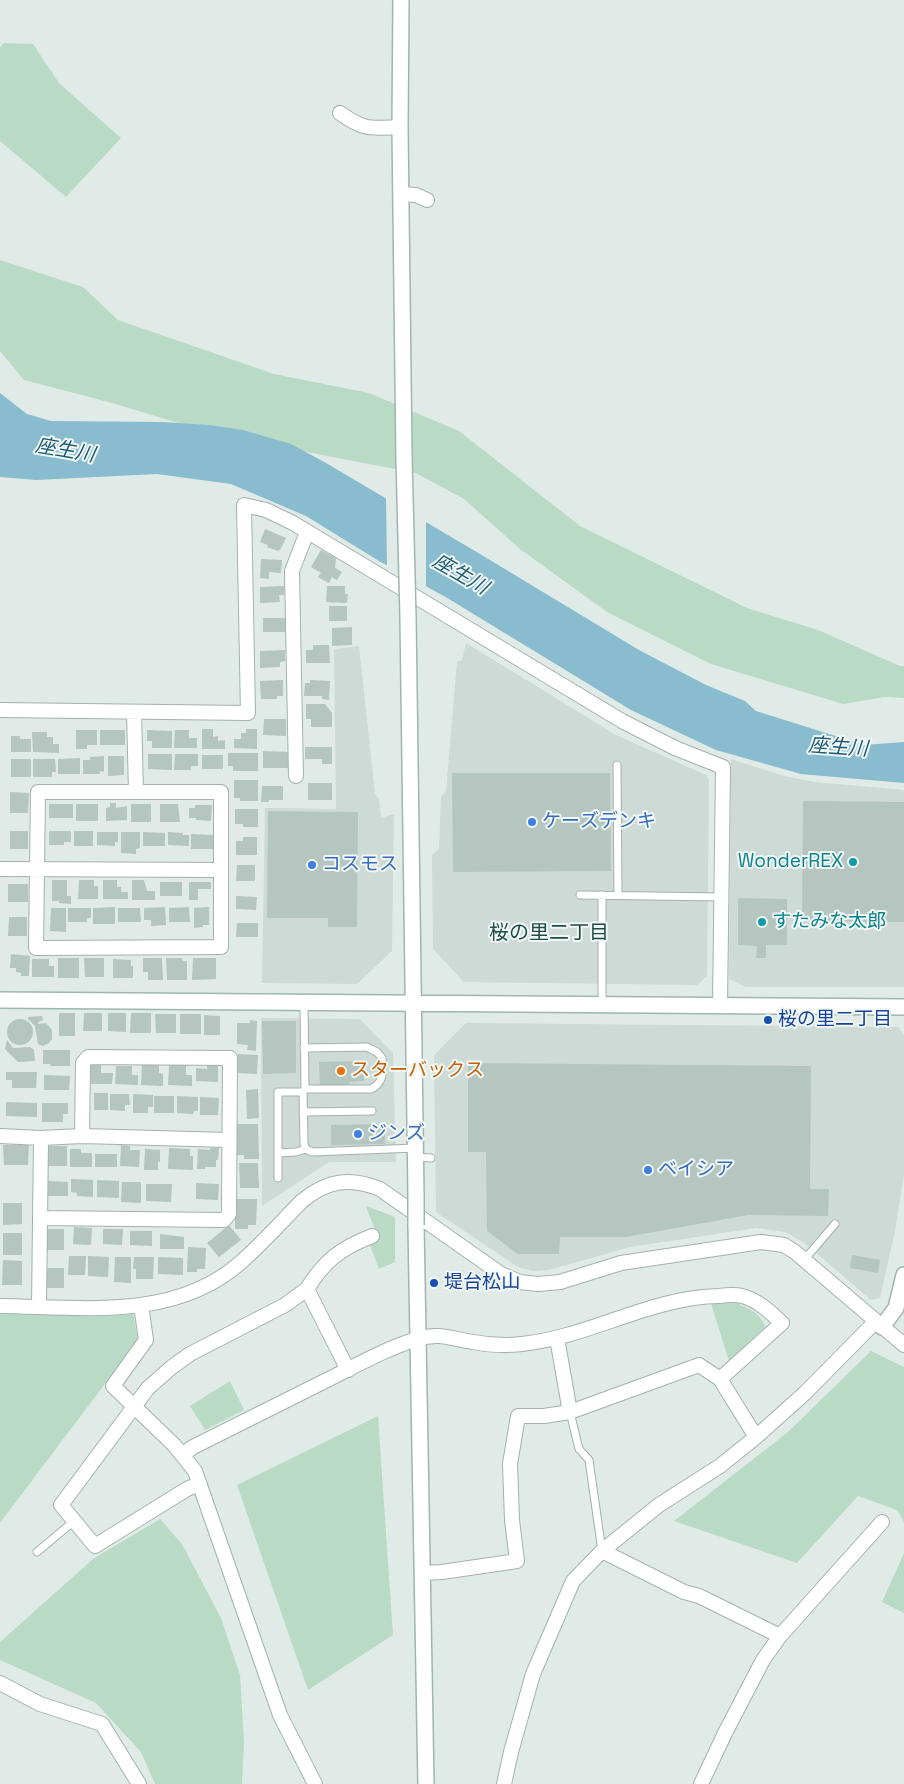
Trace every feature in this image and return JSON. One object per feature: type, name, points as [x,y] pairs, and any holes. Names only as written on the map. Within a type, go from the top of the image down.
[{"type":"street","points":[[401,0],[400,127],[404,458],[414,1002],[421,1154],[416,1196],[416,1225],[426,1784]]},
{"type":"street","points":[[340,113],[365,128],[400,127]]},
{"type":"street","points":[[402,194],[416,194],[427,200]]},
{"type":"street","points":[[0,710],[248,713],[244,505],[266,510],[307,532],[622,721],[675,748],[723,766],[720,1005]]},
{"type":"street","points":[[296,776],[292,571],[307,532]]},
{"type":"street","points":[[134,712],[136,792]]},
{"type":"street","points":[[38,792],[221,792],[221,947],[36,948],[36,868],[38,792]]},
{"type":"street","points":[[0,869],[221,870]]},
{"type":"street","points":[[0,1000],[904,1007]]},
{"type":"street","points":[[41,1218],[224,1220],[229,1214],[230,1058],[88,1057],[83,1063],[82,1136]]},
{"type":"street","points":[[0,1136],[229,1140]]},
{"type":"street","points":[[39,1306],[41,1138]]},
{"type":"street","points":[[0,1306],[115,1307],[140,1305],[182,1296],[202,1288],[240,1263],[313,1192],[338,1182],[351,1182],[366,1184],[380,1190],[501,1274],[520,1282],[538,1284],[560,1282],[621,1263],[761,1242],[784,1246],[795,1252],[904,1345]]},
{"type":"street","points":[[199,1484],[187,1489],[95,1546],[61,1505],[148,1388],[172,1367],[190,1354],[285,1305],[307,1289],[317,1273],[332,1257],[345,1247],[372,1236]]},
{"type":"street","points":[[504,1784],[533,1674],[555,1619],[573,1581],[602,1551],[659,1505],[720,1466],[804,1394],[896,1308],[904,1275]]},
{"type":"street","points":[[307,1289],[348,1370]]},
{"type":"street","points":[[182,1455],[193,1446],[402,1344],[418,1338],[437,1335],[474,1343],[522,1344],[557,1338],[676,1302],[709,1296],[741,1295],[765,1307],[782,1324],[720,1379]]},
{"type":"street","points":[[140,1305],[146,1340],[113,1386],[195,1470],[280,1715],[315,1784]]},
{"type":"street","points":[[557,1338],[570,1412]]},
{"type":"street","points":[[422,1573],[518,1561],[512,1520],[510,1464],[518,1416],[544,1416],[570,1412],[699,1365],[720,1379],[756,1436]]},
{"type":"street","points":[[701,1784],[763,1660],[780,1636],[882,1522]]},
{"type":"street","points":[[602,1551],[684,1592],[699,1596],[780,1636]]},
{"type":"street","points":[[0,1683],[40,1704],[102,1724],[139,1784]]},
{"type":"lane","points":[[617,765],[618,895]]},
{"type":"lane","points":[[580,895],[721,898]]},
{"type":"lane","points":[[602,895],[602,1004]]},
{"type":"lane","points":[[304,1002],[303,1112],[304,1144],[306,1149]]},
{"type":"lane","points":[[278,1178],[278,1092],[370,1089],[378,1086],[381,1082],[382,1058],[377,1052],[367,1047],[304,1048]]},
{"type":"lane","points":[[303,1112],[372,1111]]},
{"type":"lane","points":[[278,1153],[296,1152],[306,1149],[312,1152],[421,1154]]},
{"type":"lane","points":[[804,1260],[835,1224]]},
{"type":"lane","points":[[570,1412],[579,1449],[589,1460],[602,1551]]},
{"type":"lane","points":[[36,1552],[74,1521]]},
{"type":"shaded area","points":[[466,643],[616,735],[706,775],[709,780],[707,976],[697,985],[464,982],[433,949],[432,855],[439,849],[441,797],[446,791],[457,662],[462,660]]},
{"type":"shaded area","points":[[359,646],[375,794],[379,799],[381,818],[394,814],[392,951],[357,984],[262,983],[265,808],[336,809],[334,649]]},
{"type":"shaded area","points":[[731,759],[784,776],[815,782],[904,790],[904,987],[746,987],[729,979]]},
{"type":"shaded area","points":[[261,1018],[360,1019],[393,1053],[396,1162],[329,1162],[262,1206]]},
{"type":"shaded area","points":[[466,1023],[898,1027],[904,1035],[904,1174],[895,1231],[880,1298],[871,1300],[806,1244],[785,1232],[756,1228],[630,1247],[549,1270],[533,1271],[518,1267],[436,1212],[434,1055]]},
{"type":"green space","points":[[4,43],[33,44],[59,83],[121,138],[66,197],[0,141],[0,47]]},
{"type":"green space","points":[[0,260],[83,287],[118,320],[274,374],[369,393],[459,431],[580,526],[747,608],[818,630],[900,666],[904,666],[904,698],[885,697],[843,704],[711,664],[607,612],[520,549],[464,499],[416,473],[218,435],[112,403],[24,380],[0,351]]},
{"type":"green space","points":[[366,1206],[395,1217],[395,1262],[379,1269],[370,1245],[379,1241]]},
{"type":"green space","points":[[737,1303],[758,1315],[765,1327],[729,1361],[711,1304]]},
{"type":"green space","points":[[6,1312],[133,1313],[138,1340],[0,1523],[0,1315]]},
{"type":"green space","points":[[871,1351],[904,1367],[904,1522],[897,1510],[858,1496],[797,1563],[674,1521],[788,1432]]},
{"type":"green space","points":[[230,1381],[244,1410],[205,1430],[190,1406]]},
{"type":"green space","points":[[378,1416],[393,1635],[308,1690],[237,1485]]},
{"type":"green space","points":[[160,1519],[182,1544],[221,1618],[240,1675],[244,1742],[242,1784],[155,1784],[141,1752],[96,1703],[0,1660],[0,1642],[93,1559]]},
{"type":"green space","points":[[904,1553],[904,1613],[882,1602]]},
{"type":"water","name":"座生川","points":[[0,393],[27,414],[51,421],[163,422],[209,425],[243,430],[291,444],[480,554],[639,650],[706,685],[745,701],[756,711],[864,745],[904,742],[904,783],[801,774],[716,750],[631,710],[444,596],[379,561],[306,516],[231,484],[157,474],[36,480],[0,477]]},
{"type":"pier","points":[[386,496],[426,519],[426,589],[387,568]]},
{"type":"building","points":[[265,529],[286,538],[280,550],[267,547],[268,545],[260,542]]},
{"type":"building","points":[[321,550],[336,558],[335,568],[342,572],[337,580],[332,577],[329,583],[318,577],[321,573],[311,567]]},
{"type":"building","points":[[261,559],[282,560],[281,573],[269,572],[269,579],[260,578]]},
{"type":"building","points":[[284,586],[284,595],[279,595],[280,602],[260,603],[260,587]]},
{"type":"building","points":[[327,586],[345,586],[345,594],[348,594],[347,603],[326,602]]},
{"type":"building","points":[[329,606],[347,606],[347,621],[329,621]]},
{"type":"building","points":[[263,618],[287,618],[287,632],[263,632]]},
{"type":"building","points":[[352,627],[352,645],[332,646],[332,628]]},
{"type":"building","points":[[313,645],[329,645],[330,663],[306,663],[306,650],[313,650]]},
{"type":"building","points":[[285,650],[285,661],[280,662],[280,667],[260,668],[260,651]]},
{"type":"building","points":[[283,680],[283,696],[277,696],[277,699],[261,699],[260,681]]},
{"type":"building","points":[[310,680],[330,681],[329,700],[322,699],[322,696],[304,696],[305,683],[310,683]]},
{"type":"building","points":[[306,704],[325,704],[332,713],[332,727],[311,727],[311,719],[306,719]]},
{"type":"building","points":[[264,719],[286,719],[286,736],[263,735]]},
{"type":"building","points":[[202,729],[213,729],[213,737],[218,736],[218,741],[225,740],[225,749],[202,749]]},
{"type":"building","points":[[246,729],[257,729],[257,749],[234,748],[234,739],[241,739],[241,733],[246,733]]},
{"type":"building","points":[[76,730],[97,730],[97,745],[87,745],[87,749],[76,749]]},
{"type":"building","points":[[100,730],[125,730],[125,745],[100,745]]},
{"type":"building","points":[[147,730],[172,731],[172,748],[152,748],[152,741],[147,741]]},
{"type":"building","points":[[175,730],[189,730],[189,738],[197,738],[197,748],[174,748]]},
{"type":"building","points":[[32,732],[47,732],[47,737],[53,737],[53,744],[59,744],[59,753],[33,752]]},
{"type":"building","points":[[11,736],[20,736],[20,739],[31,739],[31,752],[11,752]]},
{"type":"building","points":[[305,747],[332,747],[332,764],[322,764],[322,759],[305,759]]},
{"type":"building","points":[[263,751],[290,752],[290,768],[263,768]]},
{"type":"building","points":[[228,753],[258,753],[258,771],[233,771],[233,766],[228,766]]},
{"type":"building","points":[[148,754],[172,754],[172,770],[148,769]]},
{"type":"building","points":[[175,754],[198,754],[198,766],[191,766],[191,770],[174,770]]},
{"type":"building","points":[[202,755],[223,755],[223,769],[202,769]]},
{"type":"building","points":[[104,756],[104,772],[100,771],[100,774],[83,774],[83,760],[90,760],[90,757]]},
{"type":"building","points":[[108,756],[124,756],[124,775],[108,776]]},
{"type":"building","points":[[80,758],[80,774],[58,774],[58,759]]},
{"type":"building","points":[[11,759],[31,759],[31,777],[11,777]]},
{"type":"building","points":[[33,759],[55,759],[56,772],[52,772],[52,777],[33,777]]},
{"type":"building","name":"ケーズデンキ","points":[[452,773],[610,773],[611,871],[453,872]]},
{"type":"building","points":[[234,780],[258,780],[258,801],[240,801],[240,798],[234,798]]},
{"type":"building","points":[[308,783],[332,783],[332,800],[308,800]]},
{"type":"building","points":[[262,786],[283,786],[283,800],[261,802]]},
{"type":"building","points":[[10,792],[29,793],[28,813],[10,813]]},
{"type":"building","name":"WonderREX","points":[[803,801],[904,802],[904,922],[802,921]]},
{"type":"building","points":[[110,803],[116,803],[116,808],[127,806],[127,820],[106,821],[106,808],[110,807]]},
{"type":"building","points":[[49,804],[73,804],[73,818],[49,818]]},
{"type":"building","points":[[76,804],[98,804],[98,821],[76,821]]},
{"type":"building","points":[[131,804],[151,804],[151,822],[131,822]]},
{"type":"building","points":[[160,804],[178,804],[180,822],[160,822]]},
{"type":"building","points":[[195,805],[212,805],[211,821],[189,818],[189,808],[195,808]]},
{"type":"building","points":[[235,809],[258,809],[258,827],[243,827],[243,824],[235,824]]},
{"type":"building","name":"コスモス","points":[[268,811],[358,812],[357,927],[328,927],[328,918],[267,918]]},
{"type":"building","points":[[10,831],[28,831],[28,849],[10,849]]},
{"type":"building","points":[[49,831],[71,831],[71,842],[64,842],[64,845],[49,845]]},
{"type":"building","points":[[74,831],[93,831],[93,846],[74,846]]},
{"type":"building","points":[[97,832],[118,832],[118,842],[115,842],[115,846],[97,845]]},
{"type":"building","points":[[121,832],[140,832],[140,848],[136,849],[136,854],[121,853]]},
{"type":"building","points":[[143,832],[165,833],[165,846],[143,846]]},
{"type":"building","points":[[168,832],[189,835],[189,846],[168,845]]},
{"type":"building","points":[[191,834],[213,835],[213,849],[191,849]]},
{"type":"building","points":[[243,837],[257,837],[257,855],[236,855],[236,841],[243,841]]},
{"type":"building","points":[[237,865],[255,865],[255,881],[236,881]]},
{"type":"building","points":[[52,880],[67,880],[67,896],[71,896],[71,904],[52,901]]},
{"type":"building","points":[[79,880],[94,880],[94,886],[98,886],[98,899],[78,899]]},
{"type":"building","points":[[103,880],[117,880],[117,887],[121,887],[121,892],[128,892],[128,899],[103,899]]},
{"type":"building","points":[[132,880],[144,880],[147,891],[155,891],[155,900],[132,900]]},
{"type":"building","points":[[160,882],[182,882],[182,896],[160,896]]},
{"type":"building","points":[[189,882],[211,882],[211,889],[198,889],[198,900],[189,900]]},
{"type":"building","points":[[8,884],[28,884],[28,902],[8,902]]},
{"type":"building","points":[[236,896],[257,897],[256,910],[236,909]]},
{"type":"building","name":"すたみな太郎","points":[[738,898],[787,899],[787,945],[766,945],[766,958],[756,958],[757,946],[738,945]]},
{"type":"building","points":[[115,907],[115,924],[93,924],[93,908]]},
{"type":"building","points":[[165,907],[166,925],[151,926],[151,920],[144,920],[144,908]]},
{"type":"building","points":[[189,907],[190,922],[169,922],[169,908]]},
{"type":"building","points":[[209,907],[209,925],[194,928],[194,908]]},
{"type":"building","points":[[51,908],[66,908],[66,932],[50,931]]},
{"type":"building","points":[[68,908],[91,908],[91,918],[87,918],[87,922],[68,922]]},
{"type":"building","points":[[118,908],[140,908],[141,922],[118,922]]},
{"type":"building","points":[[9,917],[27,917],[27,936],[8,936]]},
{"type":"building","points":[[237,923],[258,923],[258,937],[236,937]]},
{"type":"building","points":[[11,954],[30,956],[29,976],[21,976],[21,973],[16,972],[16,968],[10,968]]},
{"type":"building","points":[[58,958],[79,958],[79,978],[58,978]]},
{"type":"building","points":[[84,958],[104,958],[104,977],[85,977]]},
{"type":"building","points":[[143,958],[162,958],[163,980],[148,980],[148,972],[143,972]]},
{"type":"building","points":[[166,958],[182,958],[183,961],[187,961],[187,980],[167,980]]},
{"type":"building","points":[[193,958],[216,958],[216,979],[192,980]]},
{"type":"building","points":[[32,959],[49,959],[49,966],[54,966],[54,977],[32,977]]},
{"type":"building","points":[[113,959],[131,960],[133,978],[113,978]]},
{"type":"building","points":[[59,1013],[75,1013],[75,1036],[59,1036]]},
{"type":"building","points":[[84,1013],[102,1013],[102,1031],[83,1031]]},
{"type":"building","points":[[108,1013],[126,1013],[126,1032],[108,1031]]},
{"type":"building","points":[[131,1013],[151,1013],[151,1033],[130,1033]]},
{"type":"building","points":[[155,1014],[176,1014],[176,1033],[156,1033]]},
{"type":"building","points":[[180,1014],[201,1014],[201,1034],[180,1034]]},
{"type":"building","points":[[204,1015],[220,1016],[220,1035],[204,1035]]},
{"type":"building","points":[[42,1016],[43,1020],[38,1022],[38,1024],[46,1023],[52,1030],[52,1039],[43,1046],[38,1044],[35,1026],[28,1019],[28,1017]]},
{"type":"building","points":[[20,1019],[29,1023],[33,1032],[29,1041],[20,1045],[11,1041],[7,1032],[11,1023]]},
{"type":"building","points":[[250,1020],[257,1021],[256,1051],[247,1050],[248,1045],[237,1044],[237,1023],[250,1023]]},
{"type":"building","points":[[262,1021],[296,1021],[296,1073],[263,1074]]},
{"type":"building","points":[[7,1040],[13,1048],[30,1047],[34,1050],[35,1061],[18,1062],[5,1049]]},
{"type":"building","points":[[43,1050],[70,1050],[70,1066],[43,1064]]},
{"type":"building","points":[[238,1054],[258,1055],[257,1074],[237,1073]]},
{"type":"building","name":"スターバックス","points":[[363,1061],[364,1081],[349,1082],[349,1086],[320,1087],[319,1062]]},
{"type":"building","points":[[207,1063],[218,1063],[218,1082],[196,1081],[196,1068],[207,1069]]},
{"type":"building","name":"ベイシア","points":[[468,1063],[811,1066],[810,1189],[829,1189],[828,1216],[748,1215],[626,1237],[560,1237],[559,1254],[518,1254],[487,1231],[486,1152],[468,1152]]},
{"type":"building","points":[[142,1064],[159,1064],[159,1073],[163,1074],[163,1086],[141,1085]]},
{"type":"building","points":[[91,1065],[101,1065],[101,1073],[113,1073],[112,1084],[91,1084]]},
{"type":"building","points":[[169,1065],[186,1065],[186,1075],[192,1075],[192,1086],[168,1085]]},
{"type":"building","points":[[116,1066],[132,1066],[132,1075],[138,1075],[138,1085],[115,1084]]},
{"type":"building","points":[[6,1072],[37,1072],[36,1088],[12,1088],[12,1080],[6,1080]]},
{"type":"building","points":[[44,1075],[70,1076],[69,1090],[44,1090]]},
{"type":"building","points":[[258,1089],[259,1118],[247,1119],[246,1090]]},
{"type":"building","points":[[94,1093],[108,1093],[108,1110],[94,1110]]},
{"type":"building","points":[[110,1094],[129,1094],[130,1105],[125,1105],[125,1111],[110,1110]]},
{"type":"building","points":[[133,1094],[153,1095],[153,1107],[148,1107],[148,1113],[133,1113]]},
{"type":"building","points":[[154,1096],[174,1096],[174,1113],[154,1113]]},
{"type":"building","points":[[177,1096],[198,1097],[198,1111],[194,1111],[193,1114],[177,1113]]},
{"type":"building","points":[[200,1097],[219,1098],[218,1115],[200,1115]]},
{"type":"building","points":[[6,1102],[37,1103],[37,1117],[6,1116]]},
{"type":"building","points":[[42,1103],[68,1103],[68,1114],[63,1114],[63,1122],[42,1122]]},
{"type":"building","points":[[234,1124],[258,1124],[259,1159],[244,1159],[244,1155],[235,1155]]},
{"type":"building","name":"ジンズ","points":[[385,1124],[385,1144],[331,1145],[331,1125]]},
{"type":"building","points":[[29,1144],[28,1165],[4,1165],[3,1145]]},
{"type":"building","points":[[121,1145],[130,1146],[130,1150],[140,1150],[139,1167],[120,1166]]},
{"type":"building","points":[[48,1146],[67,1146],[67,1166],[47,1166]]},
{"type":"building","points":[[169,1148],[190,1149],[190,1156],[193,1156],[193,1170],[168,1169]]},
{"type":"building","points":[[210,1148],[219,1148],[216,1167],[197,1169],[198,1149],[210,1150]]},
{"type":"building","points":[[70,1149],[81,1149],[81,1153],[92,1153],[92,1167],[70,1167]]},
{"type":"building","points":[[145,1149],[160,1150],[158,1170],[144,1170]]},
{"type":"building","points":[[95,1154],[117,1154],[117,1167],[95,1167]]},
{"type":"building","points":[[239,1163],[258,1163],[259,1188],[240,1188]]},
{"type":"building","points":[[71,1179],[93,1180],[93,1197],[77,1196],[77,1193],[71,1192]]},
{"type":"building","points":[[97,1180],[119,1181],[119,1198],[97,1197]]},
{"type":"building","points":[[48,1181],[68,1182],[68,1196],[47,1196]]},
{"type":"building","points":[[122,1182],[141,1182],[141,1203],[121,1202]]},
{"type":"building","points":[[196,1183],[219,1184],[218,1200],[196,1199]]},
{"type":"building","points":[[146,1184],[172,1184],[171,1202],[146,1201]]},
{"type":"building","points":[[235,1199],[257,1199],[256,1225],[248,1225],[248,1229],[235,1229]]},
{"type":"building","points":[[3,1203],[22,1203],[22,1224],[3,1225]]},
{"type":"building","points":[[229,1225],[241,1240],[219,1257],[207,1243]]},
{"type":"building","points":[[74,1227],[92,1228],[91,1245],[73,1244]]},
{"type":"building","points":[[46,1229],[64,1229],[64,1250],[46,1250]]},
{"type":"building","points":[[103,1229],[123,1229],[122,1245],[103,1244]]},
{"type":"building","points":[[130,1231],[152,1231],[152,1246],[130,1245]]},
{"type":"building","points":[[3,1233],[22,1233],[22,1255],[3,1255]]},
{"type":"building","points":[[160,1234],[184,1237],[184,1249],[160,1249]]},
{"type":"building","points":[[188,1247],[206,1248],[205,1269],[197,1269],[197,1272],[187,1272]]},
{"type":"building","points":[[852,1255],[880,1260],[878,1273],[850,1268]]},
{"type":"building","points":[[69,1256],[86,1256],[85,1275],[68,1275]]},
{"type":"building","points":[[88,1256],[109,1257],[108,1277],[88,1276]]},
{"type":"building","points":[[115,1257],[131,1257],[131,1283],[114,1282]]},
{"type":"building","points":[[134,1257],[154,1257],[153,1279],[136,1279],[136,1269],[133,1269]]},
{"type":"building","points":[[158,1257],[183,1258],[183,1275],[158,1274]]},
{"type":"building","points":[[3,1260],[22,1261],[22,1285],[2,1285]]},
{"type":"building","points":[[45,1268],[64,1268],[64,1288],[45,1288]]},
{"type":"place","name":"ケーズデンキ","points":[[532,822]]},
{"type":"place","name":"WonderREX","points":[[853,862]]},
{"type":"place","name":"コスモス","points":[[312,865]]},
{"type":"place","name":"すたみな太郎","points":[[762,922]]},
{"type":"place","name":"桜の里二丁目","points":[[768,1020]]},
{"type":"place","name":"スターバックス","points":[[341,1071]]},
{"type":"place","name":"ジンズ","points":[[358,1134]]},
{"type":"place","name":"ベイシア","points":[[648,1170]]},
{"type":"place","name":"堤台松山","points":[[434,1283]]},
{"type":"district","name":"桜の里二丁目","points":[[549,934]]}]
